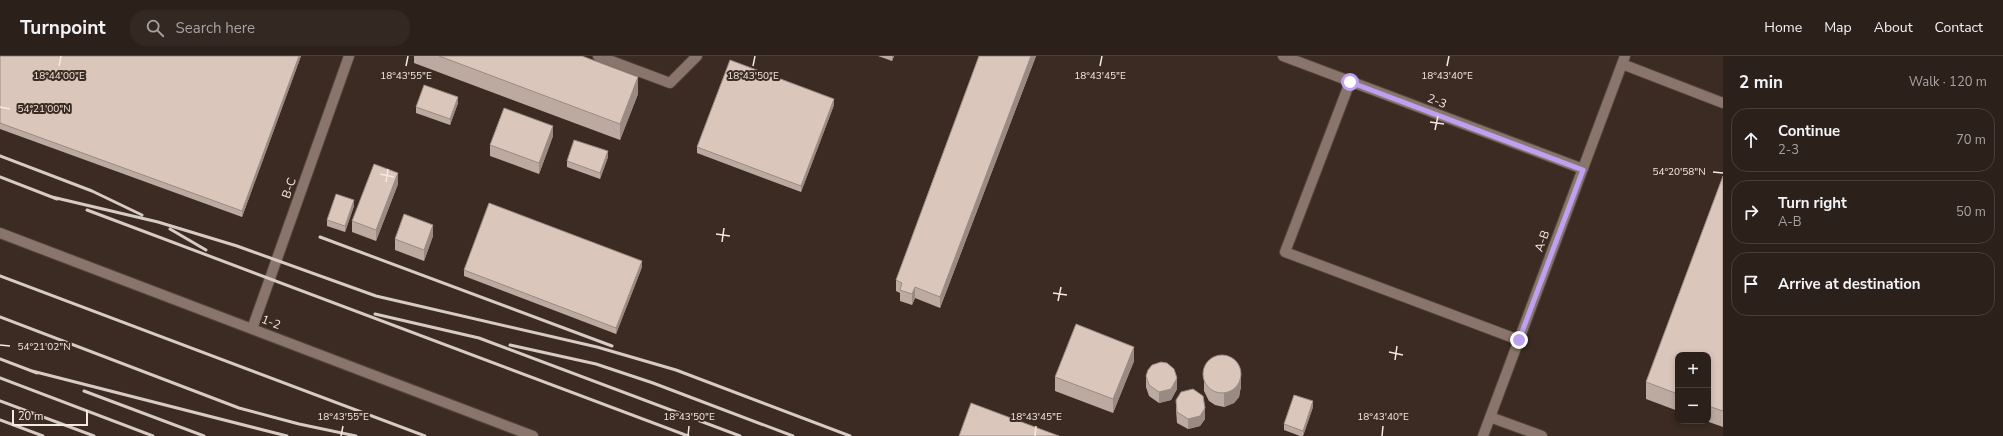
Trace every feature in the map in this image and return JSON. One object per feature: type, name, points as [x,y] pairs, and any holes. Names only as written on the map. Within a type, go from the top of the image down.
[{"type":"lane","name":"B-C","points":[[252,329],[349,56]]},
{"type":"lane","points":[[598,56],[670,84],[696,56]]},
{"type":"lane","name":"2-3","points":[[1283,56],[1583,170]]},
{"type":"lane","points":[[1623,60],[1723,103]]},
{"type":"lane","name":"A-B","points":[[1483,436],[1623,60]]},
{"type":"lane","points":[[1350,82],[1285,252],[1519,340]]},
{"type":"lane","name":"1-2","points":[[0,233],[533,436]]},
{"type":"lane","points":[[1490,417],[1542,436]]},
{"type":"building","points":[[0,56],[299,56],[242,211],[0,123]]},
{"type":"building","points":[[439,56],[582,56],[638,77],[620,124]]},
{"type":"building","points":[[979,56],[1031,56],[940,297],[915,287],[912,294],[900,290],[902,283],[896,280]]},
{"type":"building","points":[[730,60],[834,99],[801,186],[697,147]]},
{"type":"building","points":[[424,85],[458,97],[450,119],[416,107]]},
{"type":"building","points":[[504,108],[553,126],[539,163],[490,145]]},
{"type":"building","points":[[574,140],[608,151],[600,173],[567,161]]},
{"type":"building","points":[[374,164],[398,173],[376,230],[352,221]]},
{"type":"building","points":[[1723,176],[1723,411],[1711,407],[1711,352],[1675,352],[1675,393],[1646,382]]},
{"type":"building","points":[[336,194],[354,200],[345,226],[327,220]]},
{"type":"building","points":[[489,203],[642,261],[616,328],[464,270]]},
{"type":"building","points":[[404,214],[433,225],[424,250],[395,239]]},
{"type":"building","points":[[1076,324],[1134,347],[1113,399],[1055,377]]},
{"type":"building","points":[[1222,355],[1235,361],[1241,374],[1235,387],[1222,393],[1209,387],[1203,374],[1209,361]]},
{"type":"building","points":[[1161,362],[1167,363],[1174,369],[1177,378],[1171,389],[1159,392],[1149,385],[1146,376],[1152,365]]},
{"type":"building","points":[[1193,389],[1203,396],[1205,408],[1200,416],[1188,419],[1177,412],[1176,400],[1181,392]]},
{"type":"building","points":[[1294,395],[1313,401],[1303,431],[1284,424]]},
{"type":"building","points":[[971,403],[1059,436],[959,436]]},
{"type":"railway","points":[[0,156],[92,191],[142,215]]},
{"type":"railway","points":[[0,177],[57,199]]},
{"type":"railway","points":[[52,197],[158,222],[237,246],[376,296],[597,347],[676,370],[850,436]]},
{"type":"railway","points":[[87,210],[688,436]]},
{"type":"railway","points":[[170,229],[206,250]]},
{"type":"railway","points":[[320,237],[612,346]]},
{"type":"railway","points":[[0,276],[425,436]]},
{"type":"railway","points":[[375,314],[479,338],[740,436]]},
{"type":"railway","points":[[0,317],[239,408],[299,424],[356,436]]},
{"type":"railway","points":[[510,345],[596,364],[653,383],[793,436]]},
{"type":"railway","points":[[0,359],[37,373]]},
{"type":"railway","points":[[32,371],[287,436]]},
{"type":"railway","points":[[0,378],[153,436]]},
{"type":"railway","points":[[84,391],[204,436]]},
{"type":"railway","points":[[0,401],[94,436]]},
{"type":"railway","points":[[0,420],[43,436]]},
{"type":"route","points":[[1350,82],[1583,170],[1519,340]]}]
